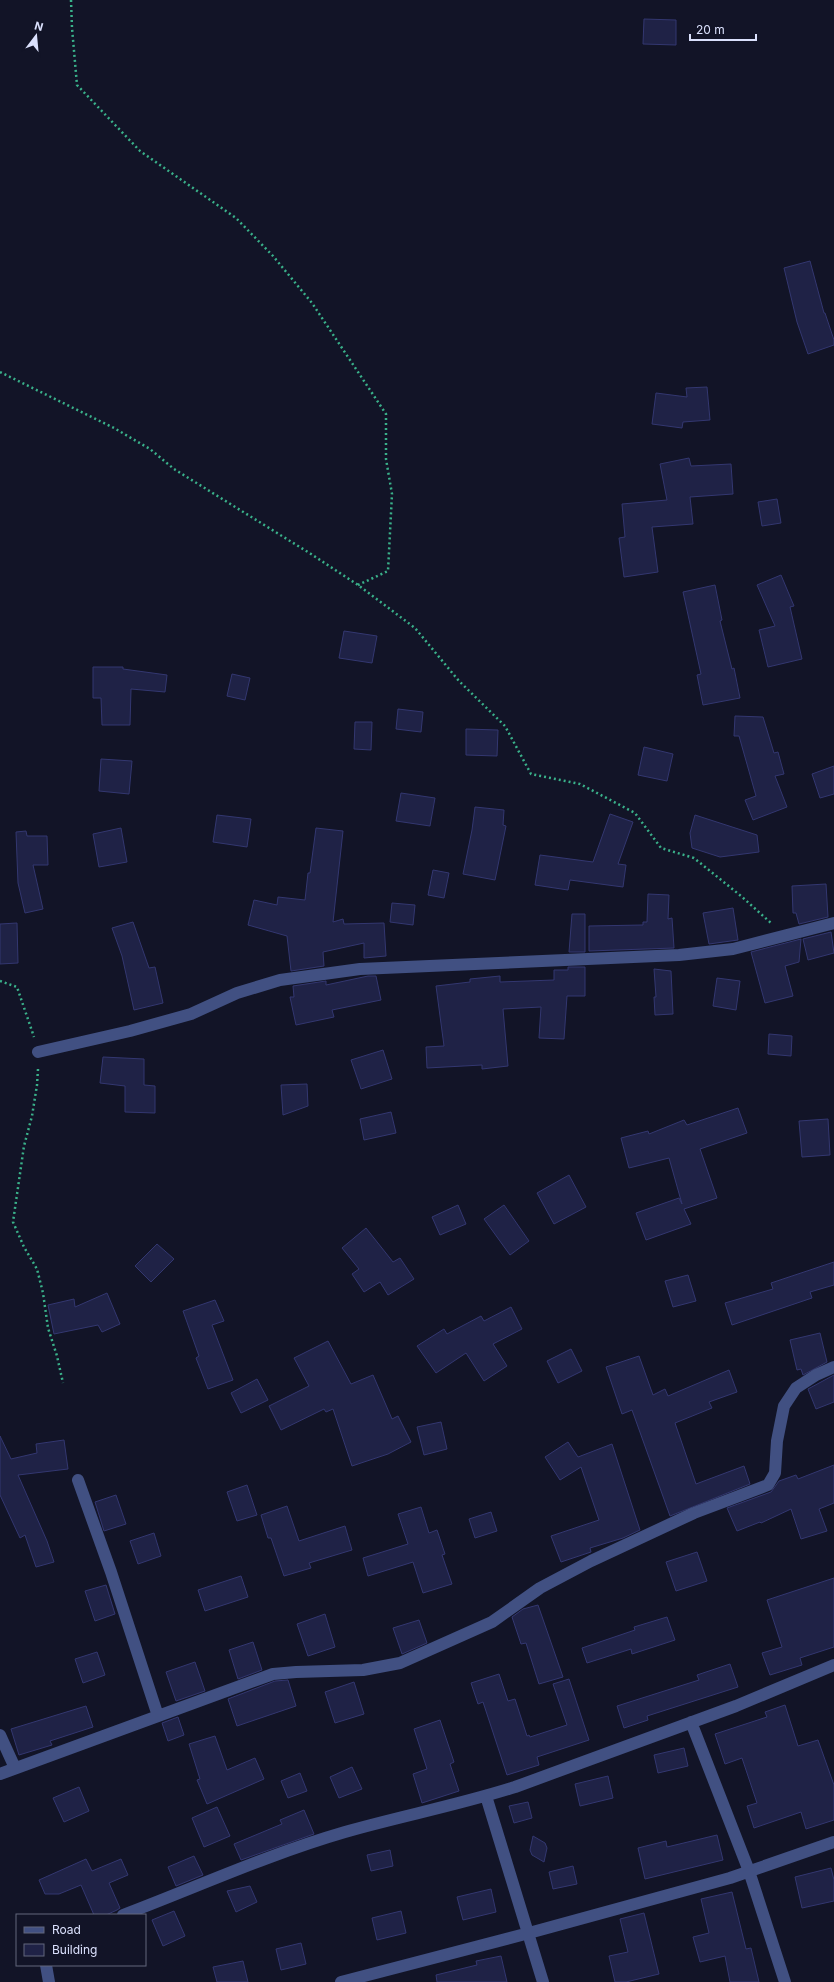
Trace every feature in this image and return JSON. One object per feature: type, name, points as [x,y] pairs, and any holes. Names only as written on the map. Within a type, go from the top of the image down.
[{"type":"street","points":[[38,1052],[130,1031],[191,1014],[237,993],[280,980],[360,969],[679,955],[733,949],[834,923]]},
{"type":"street","points":[[0,1774],[272,1674],[363,1670],[400,1663],[492,1622],[540,1588],[591,1561],[694,1513],[768,1485],[775,1473],[777,1441],[784,1406],[796,1388],[816,1375],[834,1367]]},
{"type":"street","points":[[78,1480],[111,1572],[158,1716]]},
{"type":"street","points":[[125,1914],[247,1865],[344,1832],[486,1796],[736,1706],[834,1665]]},
{"type":"street","points":[[691,1722],[749,1871],[785,1982]]},
{"type":"street","points":[[0,1735],[15,1768]]},
{"type":"street","points":[[486,1796],[529,1933],[542,1982]]},
{"type":"street","points":[[341,1982],[529,1933],[749,1871],[834,1842]]},
{"type":"street","points":[[46,1966],[48,1982]]},
{"type":"path","points":[[71,0],[77,85],[140,151],[236,218],[273,256],[312,303],[386,414],[386,459],[392,494],[388,571],[358,586]]},
{"type":"path","points":[[0,372],[114,428],[150,449],[174,468],[358,586],[415,628],[458,681],[505,726],[531,774],[580,784],[635,813],[661,848],[694,858],[741,896],[786,936]]},
{"type":"path","points":[[0,981],[17,987],[38,1052],[38,1085],[24,1146],[13,1222],[24,1247],[37,1269],[43,1293],[48,1328],[57,1356],[63,1383]]},
{"type":"building","points":[[644,19],[676,20],[676,45],[643,44]]},
{"type":"building","points":[[810,261],[824,313],[834,340],[834,345],[808,354],[797,322],[784,268]]},
{"type":"building","points":[[707,387],[710,420],[683,422],[682,428],[652,424],[656,393],[687,397],[686,388]]},
{"type":"building","points":[[689,458],[691,466],[731,464],[733,494],[690,497],[693,524],[652,527],[658,572],[624,577],[619,538],[625,537],[622,504],[667,500],[660,464]]},
{"type":"building","points":[[777,499],[781,523],[762,526],[758,502]]},
{"type":"building","points":[[781,575],[794,606],[790,607],[802,659],[768,667],[759,630],[775,626],[757,585]]},
{"type":"building","points":[[715,585],[722,620],[720,621],[732,669],[734,668],[740,698],[703,705],[697,675],[701,674],[683,592]]},
{"type":"building","points":[[344,631],[377,636],[372,663],[339,658]]},
{"type":"building","points":[[93,667],[123,667],[123,669],[167,675],[165,692],[131,689],[130,725],[102,725],[101,698],[93,698]]},
{"type":"building","points":[[232,674],[250,678],[245,700],[227,696]]},
{"type":"building","points":[[398,709],[423,712],[421,732],[396,729]]},
{"type":"building","points":[[735,716],[763,717],[774,753],[778,752],[784,774],[775,776],[787,807],[753,820],[745,800],[756,796],[739,736],[734,736]]},
{"type":"building","points":[[355,722],[372,722],[371,750],[354,749]]},
{"type":"building","points":[[466,729],[498,730],[497,756],[466,755]]},
{"type":"building","points":[[644,747],[673,754],[667,781],[638,775]]},
{"type":"building","points":[[101,759],[132,761],[129,794],[99,791]]},
{"type":"building","points":[[834,766],[834,794],[820,798],[812,774]]},
{"type":"building","points":[[401,793],[435,798],[430,826],[396,821]]},
{"type":"building","points":[[475,807],[504,810],[503,825],[506,826],[495,880],[463,874]]},
{"type":"building","points":[[610,814],[633,822],[618,864],[626,865],[623,887],[570,880],[568,890],[535,885],[540,855],[593,862]]},
{"type":"building","points":[[217,815],[251,819],[247,847],[213,842]]},
{"type":"building","points":[[695,815],[757,835],[759,852],[720,857],[692,848],[690,833]]},
{"type":"building","points":[[121,828],[127,862],[99,867],[93,834]]},
{"type":"building","points":[[316,828],[343,831],[333,922],[343,919],[344,924],[384,923],[386,956],[364,958],[364,943],[323,952],[324,966],[291,971],[287,936],[248,925],[254,900],[277,905],[278,897],[305,900]]},
{"type":"building","points":[[26,831],[27,836],[47,836],[48,865],[33,865],[43,909],[25,913],[18,883],[16,832]]},
{"type":"building","points":[[433,870],[449,873],[444,898],[428,895]]},
{"type":"building","points":[[826,884],[828,917],[799,924],[796,913],[793,913],[792,886]]},
{"type":"building","points":[[648,894],[669,895],[668,919],[672,918],[674,948],[589,951],[589,926],[643,925],[643,922],[647,922]]},
{"type":"building","points":[[392,903],[415,905],[413,925],[390,922]]},
{"type":"building","points":[[733,908],[738,940],[709,944],[703,913]]},
{"type":"building","points":[[572,914],[585,914],[585,952],[569,952]]},
{"type":"building","points":[[133,922],[149,968],[155,967],[163,1003],[134,1010],[122,956],[112,928]]},
{"type":"building","points":[[17,923],[18,963],[0,964],[0,924]]},
{"type":"building","points":[[831,932],[834,953],[808,960],[803,939]]},
{"type":"building","points":[[801,939],[799,962],[785,966],[793,996],[765,1003],[751,952]]},
{"type":"building","points":[[568,967],[585,967],[585,996],[567,996],[564,1039],[539,1038],[541,1007],[503,1009],[508,1066],[482,1069],[482,1065],[427,1068],[426,1047],[444,1046],[436,986],[470,982],[470,979],[500,976],[500,982],[554,980],[554,970],[568,970]]},
{"type":"building","points":[[654,969],[671,971],[673,1014],[655,1015],[654,997],[656,997]]},
{"type":"building","points":[[368,976],[376,976],[381,1000],[332,1010],[334,1017],[296,1025],[290,997],[294,997],[293,986],[326,981],[326,985]]},
{"type":"building","points":[[717,978],[740,981],[736,1010],[713,1006]]},
{"type":"building","points":[[769,1034],[792,1036],[791,1056],[768,1054]]},
{"type":"building","points":[[383,1050],[392,1079],[361,1089],[351,1060]]},
{"type":"building","points":[[103,1057],[144,1059],[144,1085],[155,1086],[155,1113],[125,1112],[125,1086],[100,1083]]},
{"type":"building","points":[[307,1084],[308,1106],[283,1115],[281,1085]]},
{"type":"building","points":[[738,1108],[747,1133],[700,1149],[717,1198],[684,1209],[691,1224],[646,1240],[636,1213],[679,1198],[682,1204],[669,1158],[629,1168],[621,1138],[648,1131],[649,1134],[684,1120],[687,1125]]},
{"type":"building","points":[[391,1112],[396,1133],[364,1140],[360,1119]]},
{"type":"building","points":[[828,1119],[830,1155],[802,1157],[799,1121]]},
{"type":"building","points":[[569,1175],[586,1207],[554,1224],[537,1193]]},
{"type":"building","points":[[458,1205],[466,1224],[440,1235],[432,1217]]},
{"type":"building","points":[[504,1205],[529,1241],[510,1255],[484,1219]]},
{"type":"building","points":[[366,1228],[393,1262],[400,1258],[414,1279],[388,1295],[380,1282],[364,1292],[352,1274],[359,1269],[342,1248]]},
{"type":"building","points":[[157,1244],[174,1259],[151,1282],[135,1266]]},
{"type":"building","points":[[834,1262],[834,1285],[810,1292],[812,1298],[732,1325],[725,1303],[773,1289],[771,1283]]},
{"type":"building","points":[[688,1275],[696,1301],[673,1307],[665,1281]]},
{"type":"building","points":[[107,1293],[120,1324],[102,1332],[98,1325],[54,1334],[48,1305],[74,1299],[75,1307]]},
{"type":"building","points":[[215,1300],[224,1321],[212,1325],[233,1380],[208,1389],[196,1358],[199,1356],[183,1311]]},
{"type":"building","points":[[511,1307],[522,1329],[493,1344],[507,1366],[484,1381],[466,1353],[436,1373],[417,1346],[444,1329],[447,1334],[481,1316],[484,1321]]},
{"type":"building","points":[[820,1333],[827,1362],[803,1375],[801,1369],[797,1370],[790,1340]]},
{"type":"building","points":[[328,1341],[351,1384],[373,1375],[392,1419],[398,1416],[411,1442],[388,1454],[352,1466],[333,1409],[326,1412],[324,1409],[281,1430],[269,1406],[309,1386],[294,1358]]},
{"type":"building","points":[[571,1349],[582,1371],[558,1383],[547,1361]]},
{"type":"building","points":[[639,1356],[653,1395],[665,1389],[668,1396],[729,1370],[737,1392],[709,1402],[712,1408],[675,1423],[696,1484],[744,1466],[750,1484],[670,1516],[632,1410],[622,1414],[606,1367]]},
{"type":"building","points":[[834,1375],[834,1402],[816,1409],[808,1389]]},
{"type":"building","points":[[257,1379],[268,1400],[241,1413],[231,1393]]},
{"type":"building","points":[[441,1422],[447,1449],[424,1455],[417,1427]]},
{"type":"building","points":[[0,1436],[11,1459],[37,1453],[36,1444],[64,1440],[68,1469],[18,1475],[47,1541],[54,1562],[36,1567],[25,1535],[20,1538],[0,1495]]},
{"type":"building","points":[[568,1442],[578,1457],[612,1444],[640,1530],[623,1538],[590,1548],[591,1552],[561,1562],[551,1536],[599,1520],[581,1467],[560,1480],[545,1457]]},
{"type":"building","points":[[834,1465],[834,1503],[819,1509],[827,1531],[801,1539],[791,1509],[761,1523],[760,1522],[737,1531],[727,1508],[771,1492],[779,1481],[796,1475],[798,1479]]},
{"type":"building","points":[[247,1485],[257,1515],[237,1521],[227,1492]]},
{"type":"building","points":[[116,1495],[126,1524],[104,1531],[95,1502]]},
{"type":"building","points":[[287,1506],[299,1541],[345,1526],[352,1550],[309,1563],[311,1568],[284,1576],[271,1538],[268,1538],[261,1515]]},
{"type":"building","points":[[421,1507],[429,1533],[437,1530],[445,1554],[442,1555],[452,1584],[423,1593],[413,1562],[368,1576],[363,1558],[408,1544],[398,1514]]},
{"type":"building","points":[[491,1512],[497,1531],[475,1538],[469,1519]]},
{"type":"building","points":[[154,1533],[161,1556],[138,1564],[130,1541]]},
{"type":"building","points":[[697,1552],[707,1581],[676,1591],[666,1562]]},
{"type":"building","points":[[241,1576],[248,1597],[205,1611],[198,1590]]},
{"type":"building","points":[[834,1578],[834,1647],[800,1658],[802,1665],[770,1675],[762,1653],[782,1647],[767,1600]]},
{"type":"building","points":[[106,1585],[115,1614],[95,1621],[85,1591]]},
{"type":"building","points":[[538,1605],[563,1677],[539,1684],[526,1643],[521,1644],[512,1617],[523,1609]]},
{"type":"building","points":[[325,1614],[335,1647],[308,1656],[297,1624]]},
{"type":"building","points":[[667,1617],[675,1640],[632,1654],[631,1649],[587,1663],[582,1648],[635,1630],[634,1627]]},
{"type":"building","points":[[419,1620],[427,1643],[402,1654],[393,1628]]},
{"type":"building","points":[[253,1642],[262,1670],[238,1679],[229,1650]]},
{"type":"building","points":[[97,1652],[105,1675],[83,1683],[75,1659]]},
{"type":"building","points":[[195,1662],[205,1691],[176,1701],[166,1672]]},
{"type":"building","points":[[730,1664],[738,1687],[647,1716],[648,1720],[624,1728],[617,1706],[699,1680],[697,1675]]},
{"type":"building","points":[[499,1674],[508,1701],[515,1699],[527,1736],[529,1735],[530,1737],[567,1725],[553,1684],[569,1679],[589,1740],[537,1757],[539,1765],[507,1775],[483,1702],[478,1704],[471,1683]]},
{"type":"building","points":[[288,1680],[296,1706],[237,1726],[228,1699],[275,1681]]},
{"type":"building","points":[[354,1682],[364,1714],[335,1723],[325,1692]]},
{"type":"building","points":[[785,1705],[798,1746],[818,1740],[834,1785],[834,1820],[806,1829],[801,1812],[754,1828],[747,1806],[757,1803],[742,1758],[725,1764],[715,1734],[767,1717],[765,1712]]},
{"type":"building","points":[[86,1706],[93,1727],[50,1741],[52,1745],[19,1755],[11,1729]]},
{"type":"building","points":[[178,1717],[184,1735],[168,1741],[162,1723]]},
{"type":"building","points":[[440,1720],[454,1762],[450,1764],[459,1791],[422,1803],[413,1774],[427,1769],[414,1729]]},
{"type":"building","points":[[215,1736],[227,1770],[255,1758],[264,1779],[207,1804],[197,1780],[200,1779],[189,1744]]},
{"type":"building","points":[[684,1748],[688,1766],[658,1773],[654,1755]]},
{"type":"building","points":[[352,1767],[362,1789],[339,1798],[330,1777]]},
{"type":"building","points":[[300,1773],[307,1791],[288,1798],[281,1781]]},
{"type":"building","points":[[608,1776],[613,1798],[580,1806],[575,1784]]},
{"type":"building","points":[[79,1787],[89,1811],[64,1822],[53,1798]]},
{"type":"building","points":[[528,1802],[532,1818],[514,1823],[509,1806]]},
{"type":"building","points":[[217,1807],[230,1836],[204,1847],[192,1818]]},
{"type":"building","points":[[304,1810],[314,1834],[241,1860],[234,1844],[282,1824],[280,1820]]},
{"type":"building","points":[[717,1835],[723,1860],[645,1879],[638,1848],[666,1841],[667,1847]]},
{"type":"building","points":[[533,1836],[545,1843],[547,1848],[544,1862],[532,1855],[530,1850]]},
{"type":"building","points":[[390,1850],[393,1866],[371,1871],[367,1855]]},
{"type":"building","points":[[194,1856],[203,1875],[176,1886],[168,1867]]},
{"type":"building","points":[[86,1859],[92,1871],[121,1859],[128,1875],[109,1883],[120,1908],[108,1914],[94,1914],[81,1885],[59,1894],[45,1894],[39,1880]]},
{"type":"building","points":[[573,1866],[577,1884],[553,1889],[549,1872]]},
{"type":"building","points":[[831,1868],[834,1880],[834,1901],[802,1908],[795,1877]]},
{"type":"building","points":[[250,1886],[257,1902],[236,1912],[227,1891]]},
{"type":"building","points":[[491,1889],[496,1912],[463,1920],[457,1897]]},
{"type":"building","points":[[732,1892],[746,1949],[751,1948],[759,1982],[730,1982],[725,1956],[700,1962],[693,1937],[709,1933],[701,1899]]},
{"type":"building","points":[[174,1911],[185,1936],[163,1946],[152,1920]]},
{"type":"building","points":[[401,1911],[406,1933],[377,1940],[372,1918]]},
{"type":"building","points":[[644,1913],[659,1974],[626,1982],[615,1982],[609,1956],[628,1952],[620,1919]]},
{"type":"building","points":[[301,1943],[306,1964],[281,1970],[276,1949]]},
{"type":"building","points":[[501,1956],[507,1982],[437,1982],[436,1975],[477,1965],[476,1961]]},
{"type":"building","points":[[243,1961],[248,1982],[217,1982],[213,1967]]}]
